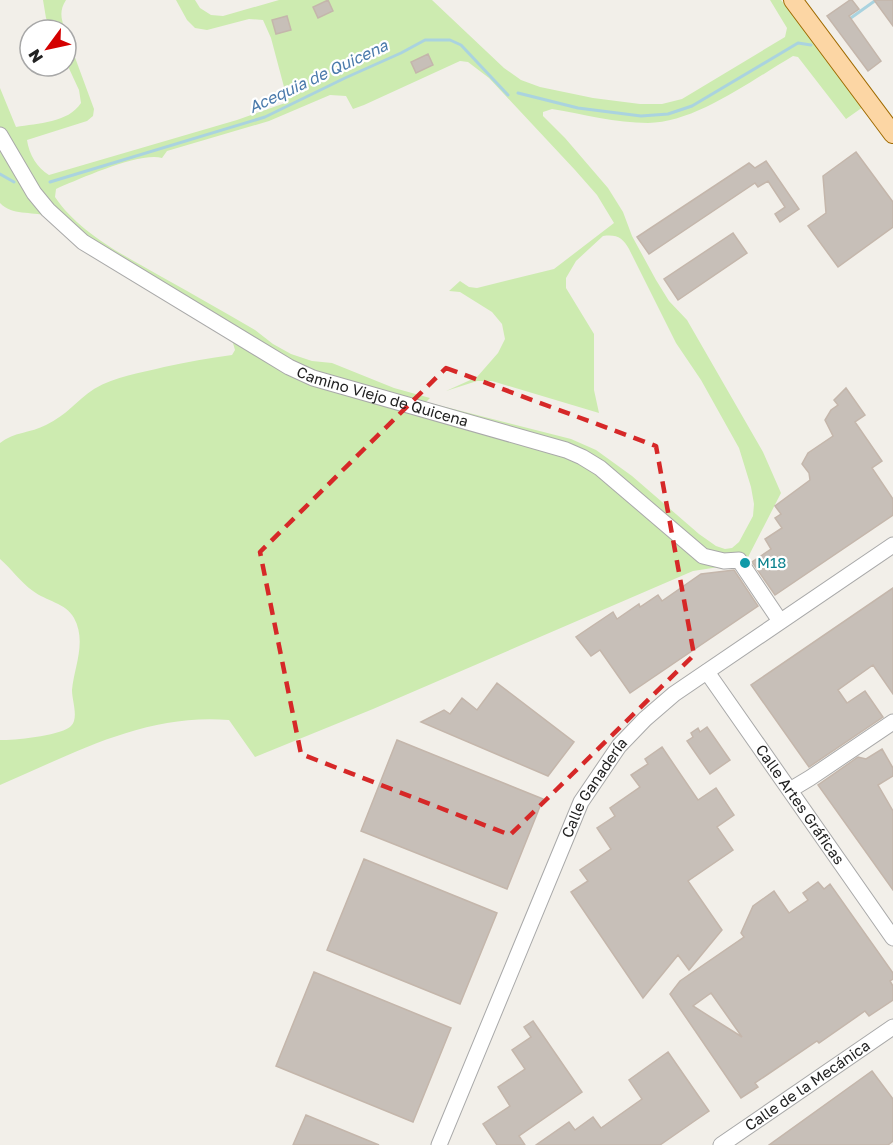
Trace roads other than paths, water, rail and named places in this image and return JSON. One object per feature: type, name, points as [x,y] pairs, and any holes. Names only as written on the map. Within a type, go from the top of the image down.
[{"type":"main road","points":[[793,0],[893,134]]},
{"type":"street","name":"Camino Viejo de Quicena","points":[[0,135],[34,193],[48,210],[83,242],[289,367],[313,378],[566,450],[582,457],[600,468],[703,556],[724,561],[739,560],[780,621]]},
{"type":"street","name":"Calle Ganadería","points":[[444,1142],[581,802],[619,746],[674,694],[893,545]]},
{"type":"street","name":"Calle Artes Gráficas","points":[[707,672],[893,938]]},
{"type":"street","points":[[789,790],[893,722]]},
{"type":"street","name":"Calle de la Mecánica","points":[[721,1145],[893,1027]]},
{"type":"waterway","name":"Acequia de Quicena","points":[[848,20],[876,0]]},
{"type":"waterway","name":"Acequia de Quicena","points":[[50,182],[265,117],[425,40],[450,40],[461,45],[508,95]]},
{"type":"waterway","name":"Acequia de Quicena","points":[[518,93],[578,108],[641,116],[668,114],[692,106],[798,43],[811,45]]},
{"type":"waterway","name":"Acequia de Quicena","points":[[0,174],[14,182]]},
{"type":"place","name":"M18","points":[[745,563]]}]
